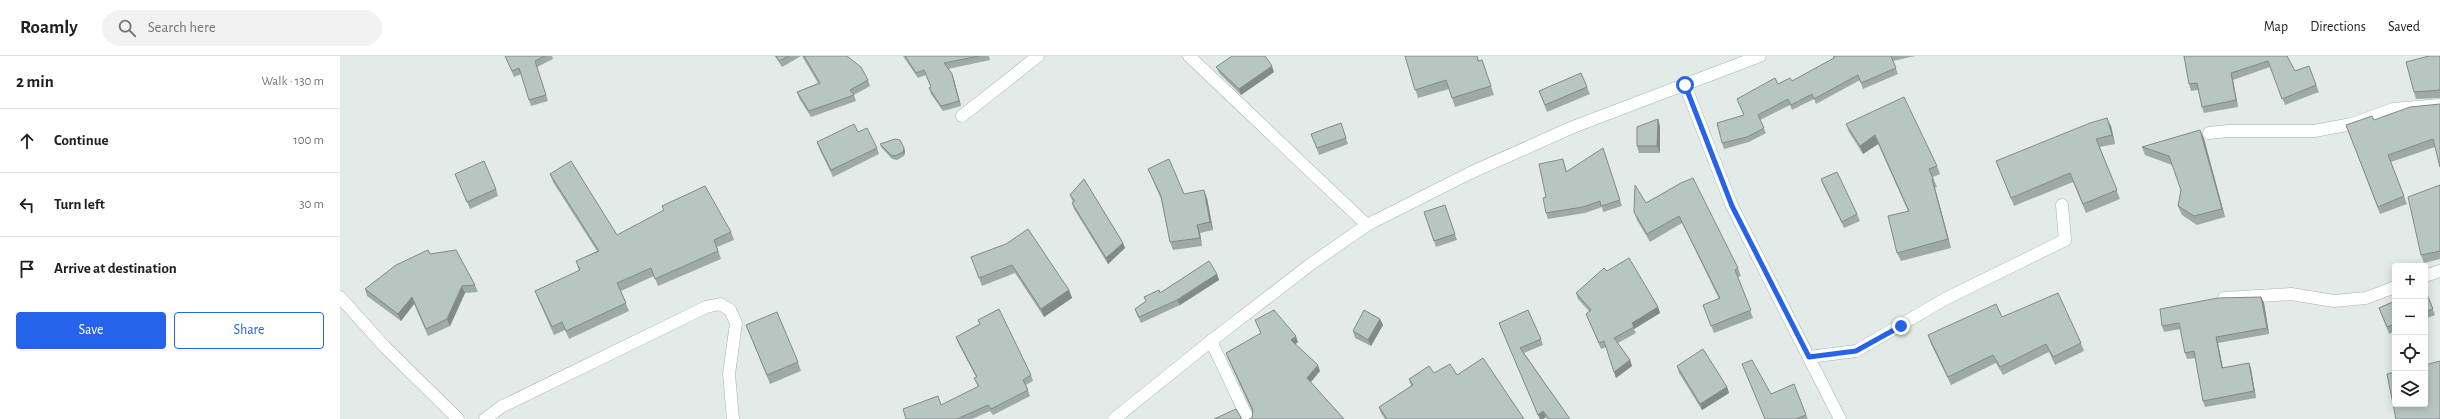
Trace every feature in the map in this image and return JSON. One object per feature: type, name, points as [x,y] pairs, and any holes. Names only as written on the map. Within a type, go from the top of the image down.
[{"type":"street","points":[[962,116],[1038,56]]},
{"type":"street","points":[[1189,56],[1367,225]]},
{"type":"street","points":[[1114,419],[1210,341],[1311,264],[1367,225],[1470,173],[1566,130],[1760,56]]},
{"type":"street","points":[[1685,85],[1732,206],[1840,419]]},
{"type":"street","points":[[2209,133],[2228,131],[2314,131],[2352,124],[2394,109],[2440,105]]},
{"type":"street","points":[[1809,357],[1856,351],[1945,299],[2065,240],[2062,205]]},
{"type":"street","points":[[2428,275],[2440,271]]},
{"type":"street","points":[[2224,298],[2290,294],[2334,301],[2366,298],[2392,288]]},
{"type":"street","points":[[340,297],[384,346],[458,419]]},
{"type":"street","points":[[485,419],[501,407],[613,351],[706,307],[720,304],[730,310],[736,323],[729,374],[733,419]]},
{"type":"street","points":[[1210,341],[1248,419]]},
{"type":"building","points":[[505,56],[545,56],[535,61],[546,95],[529,100],[519,68],[512,71]]},
{"type":"building","points":[[776,56],[789,56],[779,61]]},
{"type":"building","points":[[804,56],[847,56],[861,67],[868,80],[850,90],[854,95],[809,111],[797,92],[820,83]]},
{"type":"building","points":[[905,56],[979,56],[944,63],[952,74],[959,101],[941,106],[929,88],[931,87],[924,70],[916,73]]},
{"type":"building","points":[[1232,56],[1265,56],[1272,66],[1239,89],[1216,67]]},
{"type":"building","points":[[1405,56],[1477,56],[1478,61],[1482,60],[1491,86],[1452,98],[1446,80],[1415,90]]},
{"type":"building","points":[[1834,56],[1891,56],[1896,68],[1861,83],[1858,75],[1814,99],[1812,94],[1791,105],[1788,99],[1758,115],[1764,128],[1747,137],[1722,143],[1717,123],[1744,115],[1737,99],[1775,78],[1778,84],[1790,78],[1792,81],[1834,58]]},
{"type":"building","points":[[2184,56],[2287,56],[2295,71],[2309,66],[2316,85],[2282,99],[2268,61],[2231,73],[2236,100],[2202,107],[2197,83],[2189,84]]},
{"type":"building","points":[[2429,56],[2440,56],[2440,90],[2414,92],[2406,62]]},
{"type":"building","points":[[1581,73],[1587,87],[1545,105],[1539,91]]},
{"type":"building","points":[[1904,97],[1937,166],[1929,169],[1933,179],[1948,239],[1897,253],[1888,216],[1909,211],[1875,135],[1860,146],[1846,124]]},
{"type":"building","points":[[2440,104],[2440,167],[2433,139],[2388,155],[2404,196],[2378,207],[2346,125],[2372,116],[2374,120],[2410,107]]},
{"type":"building","points":[[2107,118],[2112,135],[2096,139],[2117,190],[2083,204],[2070,173],[2011,198],[1996,161],[2090,123]]},
{"type":"building","points":[[1658,119],[1657,146],[1637,146],[1637,127]]},
{"type":"building","points":[[1341,123],[1346,138],[1317,148],[1311,134]]},
{"type":"building","points":[[854,124],[858,132],[867,128],[877,148],[831,170],[817,142]]},
{"type":"building","points":[[2200,130],[2222,209],[2194,216],[2178,206],[2181,190],[2169,156],[2142,147]]},
{"type":"building","points":[[895,139],[900,140],[904,148],[903,152],[895,156],[891,155],[880,144]]},
{"type":"building","points":[[1603,148],[1620,200],[1601,206],[1600,201],[1583,207],[1546,213],[1543,198],[1546,197],[1539,164],[1563,159],[1566,172]]},
{"type":"building","points":[[1169,159],[1184,194],[1204,190],[1210,222],[1197,225],[1200,238],[1170,242],[1161,196],[1148,169]]},
{"type":"building","points":[[484,161],[496,189],[467,202],[455,174]]},
{"type":"building","points":[[571,161],[617,235],[664,210],[662,206],[705,186],[731,232],[714,240],[718,251],[655,279],[651,268],[617,283],[626,303],[566,331],[562,322],[552,327],[535,291],[580,270],[576,261],[599,251],[550,174]]},
{"type":"building","points":[[1837,172],[1857,214],[1842,222],[1821,179]]},
{"type":"building","points":[[1693,178],[1738,268],[1735,270],[1751,310],[1711,326],[1703,305],[1720,298],[1679,216],[1647,234],[1634,212],[1635,185],[1646,203],[1681,183]]},
{"type":"building","points":[[1084,179],[1123,243],[1106,258],[1072,203],[1075,201],[1070,195]]},
{"type":"building","points":[[2440,185],[2440,251],[2421,255],[2408,197]]},
{"type":"building","points":[[1445,205],[1455,234],[1434,241],[1424,212]]},
{"type":"building","points":[[1028,229],[1069,290],[1041,309],[1012,265],[979,278],[971,257],[1006,244]]},
{"type":"building","points":[[428,250],[430,254],[456,250],[475,285],[462,286],[447,319],[426,329],[412,297],[398,314],[365,289],[396,265]]},
{"type":"building","points":[[1629,258],[1658,307],[1632,323],[1634,327],[1614,338],[1630,360],[1614,372],[1604,341],[1599,343],[1586,314],[1591,310],[1576,293],[1604,268],[1607,271]]},
{"type":"building","points":[[1209,261],[1217,274],[1177,300],[1139,317],[1135,309],[1146,301],[1144,297],[1159,290],[1160,293]]},
{"type":"building","points":[[2058,293],[2081,343],[2053,357],[2046,344],[2000,367],[1993,355],[1948,377],[1928,335],[1996,304],[2002,317]]},
{"type":"building","points":[[2428,296],[2433,309],[2428,311]]},
{"type":"building","points":[[2261,297],[2267,328],[2216,337],[2222,368],[2249,363],[2254,391],[2203,401],[2194,351],[2185,353],[2179,323],[2162,326],[2160,309],[2218,298]]},
{"type":"building","points":[[2392,302],[2392,325],[2387,327],[2379,308]]},
{"type":"building","points":[[999,309],[1031,375],[1023,380],[1028,390],[991,409],[988,405],[957,419],[906,419],[903,409],[938,396],[941,405],[979,386],[974,378],[977,377],[956,337],[980,324],[978,320]]},
{"type":"building","points":[[1274,310],[1296,336],[1291,340],[1318,365],[1307,378],[1344,419],[1249,419],[1252,418],[1253,410],[1226,353],[1261,333],[1255,320]]},
{"type":"building","points":[[1364,310],[1380,319],[1368,340],[1353,331]]},
{"type":"building","points":[[1528,310],[1541,339],[1520,348],[1570,419],[1549,419],[1543,411],[1538,415],[1499,323]]},
{"type":"building","points":[[777,312],[798,362],[767,375],[746,325]]},
{"type":"building","points":[[1703,349],[1727,387],[1700,404],[1677,366]]},
{"type":"building","points":[[1483,358],[1524,419],[1387,419],[1379,407],[1413,385],[1409,379],[1429,366],[1434,373],[1450,364],[1457,375]]},
{"type":"building","points":[[1752,360],[1771,394],[1794,384],[1806,415],[1796,419],[1765,419],[1742,364]]},
{"type":"building","points":[[2440,361],[2440,419],[2396,419],[2394,407],[2428,407],[2428,364]]},
{"type":"building","points":[[2392,373],[2392,399],[2387,374]]},
{"type":"building","points":[[1236,409],[1242,419],[1214,419]]},
{"type":"route","points":[[1685,85],[1732,206],[1809,357],[1856,351],[1901,326]]}]
